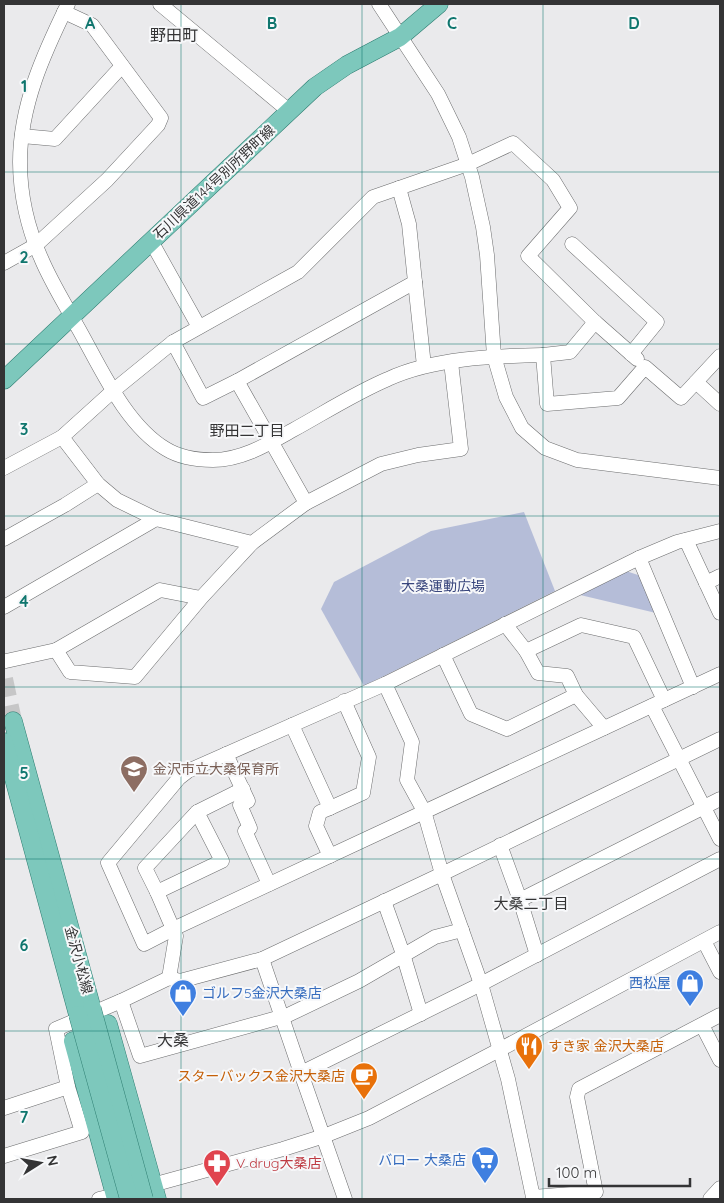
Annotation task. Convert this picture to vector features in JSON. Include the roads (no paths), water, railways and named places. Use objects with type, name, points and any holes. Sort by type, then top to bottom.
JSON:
[{"type":"main road","name":"石川県道144号別所野町線","points":[[4,380],[315,87],[347,65],[400,37],[439,4]]},
{"type":"main road","name":"金沢小松線","points":[[13,721],[85,1011],[115,1198]]},
{"type":"main road","name":"金沢小松線","points":[[4,742],[10,769],[85,1011],[151,1194]]},
{"type":"main road","points":[[115,1198],[74,1041],[85,1011],[108,1024],[151,1194]]},
{"type":"street","points":[[160,4],[289,111]]},
{"type":"street","points":[[379,4],[438,94],[459,137],[476,194],[485,246],[494,356],[506,397],[528,434],[545,448],[577,460],[720,478]]},
{"type":"street","points":[[4,264],[36,245],[107,180],[158,125],[160,118],[92,25],[66,8],[50,41],[26,108],[20,160],[25,205],[36,245],[41,259],[122,406],[146,432],[166,449],[192,459],[215,460],[244,455],[388,378],[424,366],[451,362],[494,356],[570,352],[595,322]]},
{"type":"street","points":[[22,136],[55,139],[122,66]]},
{"type":"street","points":[[4,468],[62,437],[114,390],[173,342],[298,272],[373,197],[468,164],[513,142],[553,180],[570,208],[528,256],[595,322],[681,398],[720,356]]},
{"type":"street","points":[[400,188],[408,224],[424,366]]},
{"type":"street","points":[[151,241],[199,327]]},
{"type":"street","points":[[572,244],[657,322],[631,354]]},
{"type":"street","points":[[173,342],[203,398],[238,381],[415,282]]},
{"type":"street","points":[[543,354],[547,404],[618,398],[645,367]]},
{"type":"street","points":[[56,650],[70,672],[134,676],[201,598],[252,544],[306,502],[381,464],[461,449],[451,362]]},
{"type":"street","points":[[238,381],[306,502]]},
{"type":"street","points":[[696,382],[720,404]]},
{"type":"street","points":[[62,437],[98,484],[117,500],[156,519],[252,544]]},
{"type":"street","points":[[4,539],[64,506],[98,484]]},
{"type":"street","points":[[4,607],[156,519]]},
{"type":"street","points":[[720,531],[686,540],[639,558],[384,684],[188,771],[179,778],[108,863],[144,944],[424,811],[720,674]]},
{"type":"street","points":[[686,540],[720,613]]},
{"type":"street","points":[[639,558],[693,687]]},
{"type":"street","points":[[706,583],[720,576]]},
{"type":"street","points":[[4,659],[56,650],[160,590],[201,598]]},
{"type":"street","points":[[504,624],[526,651],[538,673],[567,676],[576,696],[604,728]]},
{"type":"street","points":[[526,651],[581,625],[634,637],[679,758],[720,839]]},
{"type":"street","points":[[443,654],[471,714],[507,729],[576,696]]},
{"type":"street","points":[[384,684],[412,742],[407,780],[424,811],[442,874],[481,984],[508,1079],[533,1198],[596,1192],[577,1097],[579,1089],[720,1015]]},
{"type":"street","points":[[330,856],[316,826],[320,812],[363,793],[369,757],[344,701]]},
{"type":"street","points":[[292,724],[330,808]]},
{"type":"street","points":[[4,1156],[82,1132],[68,1087],[56,1029],[169,978],[180,981],[262,959],[442,874],[720,738]]},
{"type":"street","points":[[226,754],[248,801],[240,805],[250,828],[245,831],[269,884]]},
{"type":"street","points":[[169,978],[176,936],[145,868],[197,812],[242,789]]},
{"type":"street","points":[[520,900],[720,799]]},
{"type":"street","points":[[156,892],[222,861],[197,812]]},
{"type":"street","points":[[500,845],[537,955]]},
{"type":"street","points":[[301,1073],[481,984],[720,859]]},
{"type":"street","points":[[384,901],[403,954],[421,1014]]},
{"type":"street","points":[[121,1001],[140,1056],[282,1017],[359,981],[435,937],[462,930]]},
{"type":"street","points":[[115,1198],[151,1194],[324,1136],[369,1118],[720,932]]},
{"type":"street","points":[[704,941],[720,972]]},
{"type":"street","points":[[262,959],[346,1199]]},
{"type":"street","points":[[702,1024],[720,1060]]},
{"type":"street","points":[[4,1108],[68,1087]]},
{"type":"street","points":[[710,1199],[720,1188]]},
{"type":"tunnel","points":[[4,679],[13,721]]},
{"type":"place","name":"金沢市立大桑保育所","points":[[134,793]]},
{"type":"place","name":"西松屋","points":[[690,1007]]},
{"type":"place","name":"ゴルフ5金沢大桑店","points":[[183,1017]]},
{"type":"place","name":"すき家 金沢大桑店","points":[[529,1070]]},
{"type":"place","name":"スターバックス金沢大桑店","points":[[364,1100]]},
{"type":"place","name":"バロー 大桑店","points":[[485,1184]]},
{"type":"place","name":"V drug大桑店","points":[[217,1187]]},
{"type":"district","name":"野田町","points":[[174,35]]},
{"type":"district","name":"野田二丁目","points":[[247,430]]},
{"type":"district","name":"大桑二丁目","points":[[531,903]]},
{"type":"district","name":"大桑","points":[[173,1040]]},
{"type":"park label","name":"大桑運動広場","points":[[443,586]]}]
